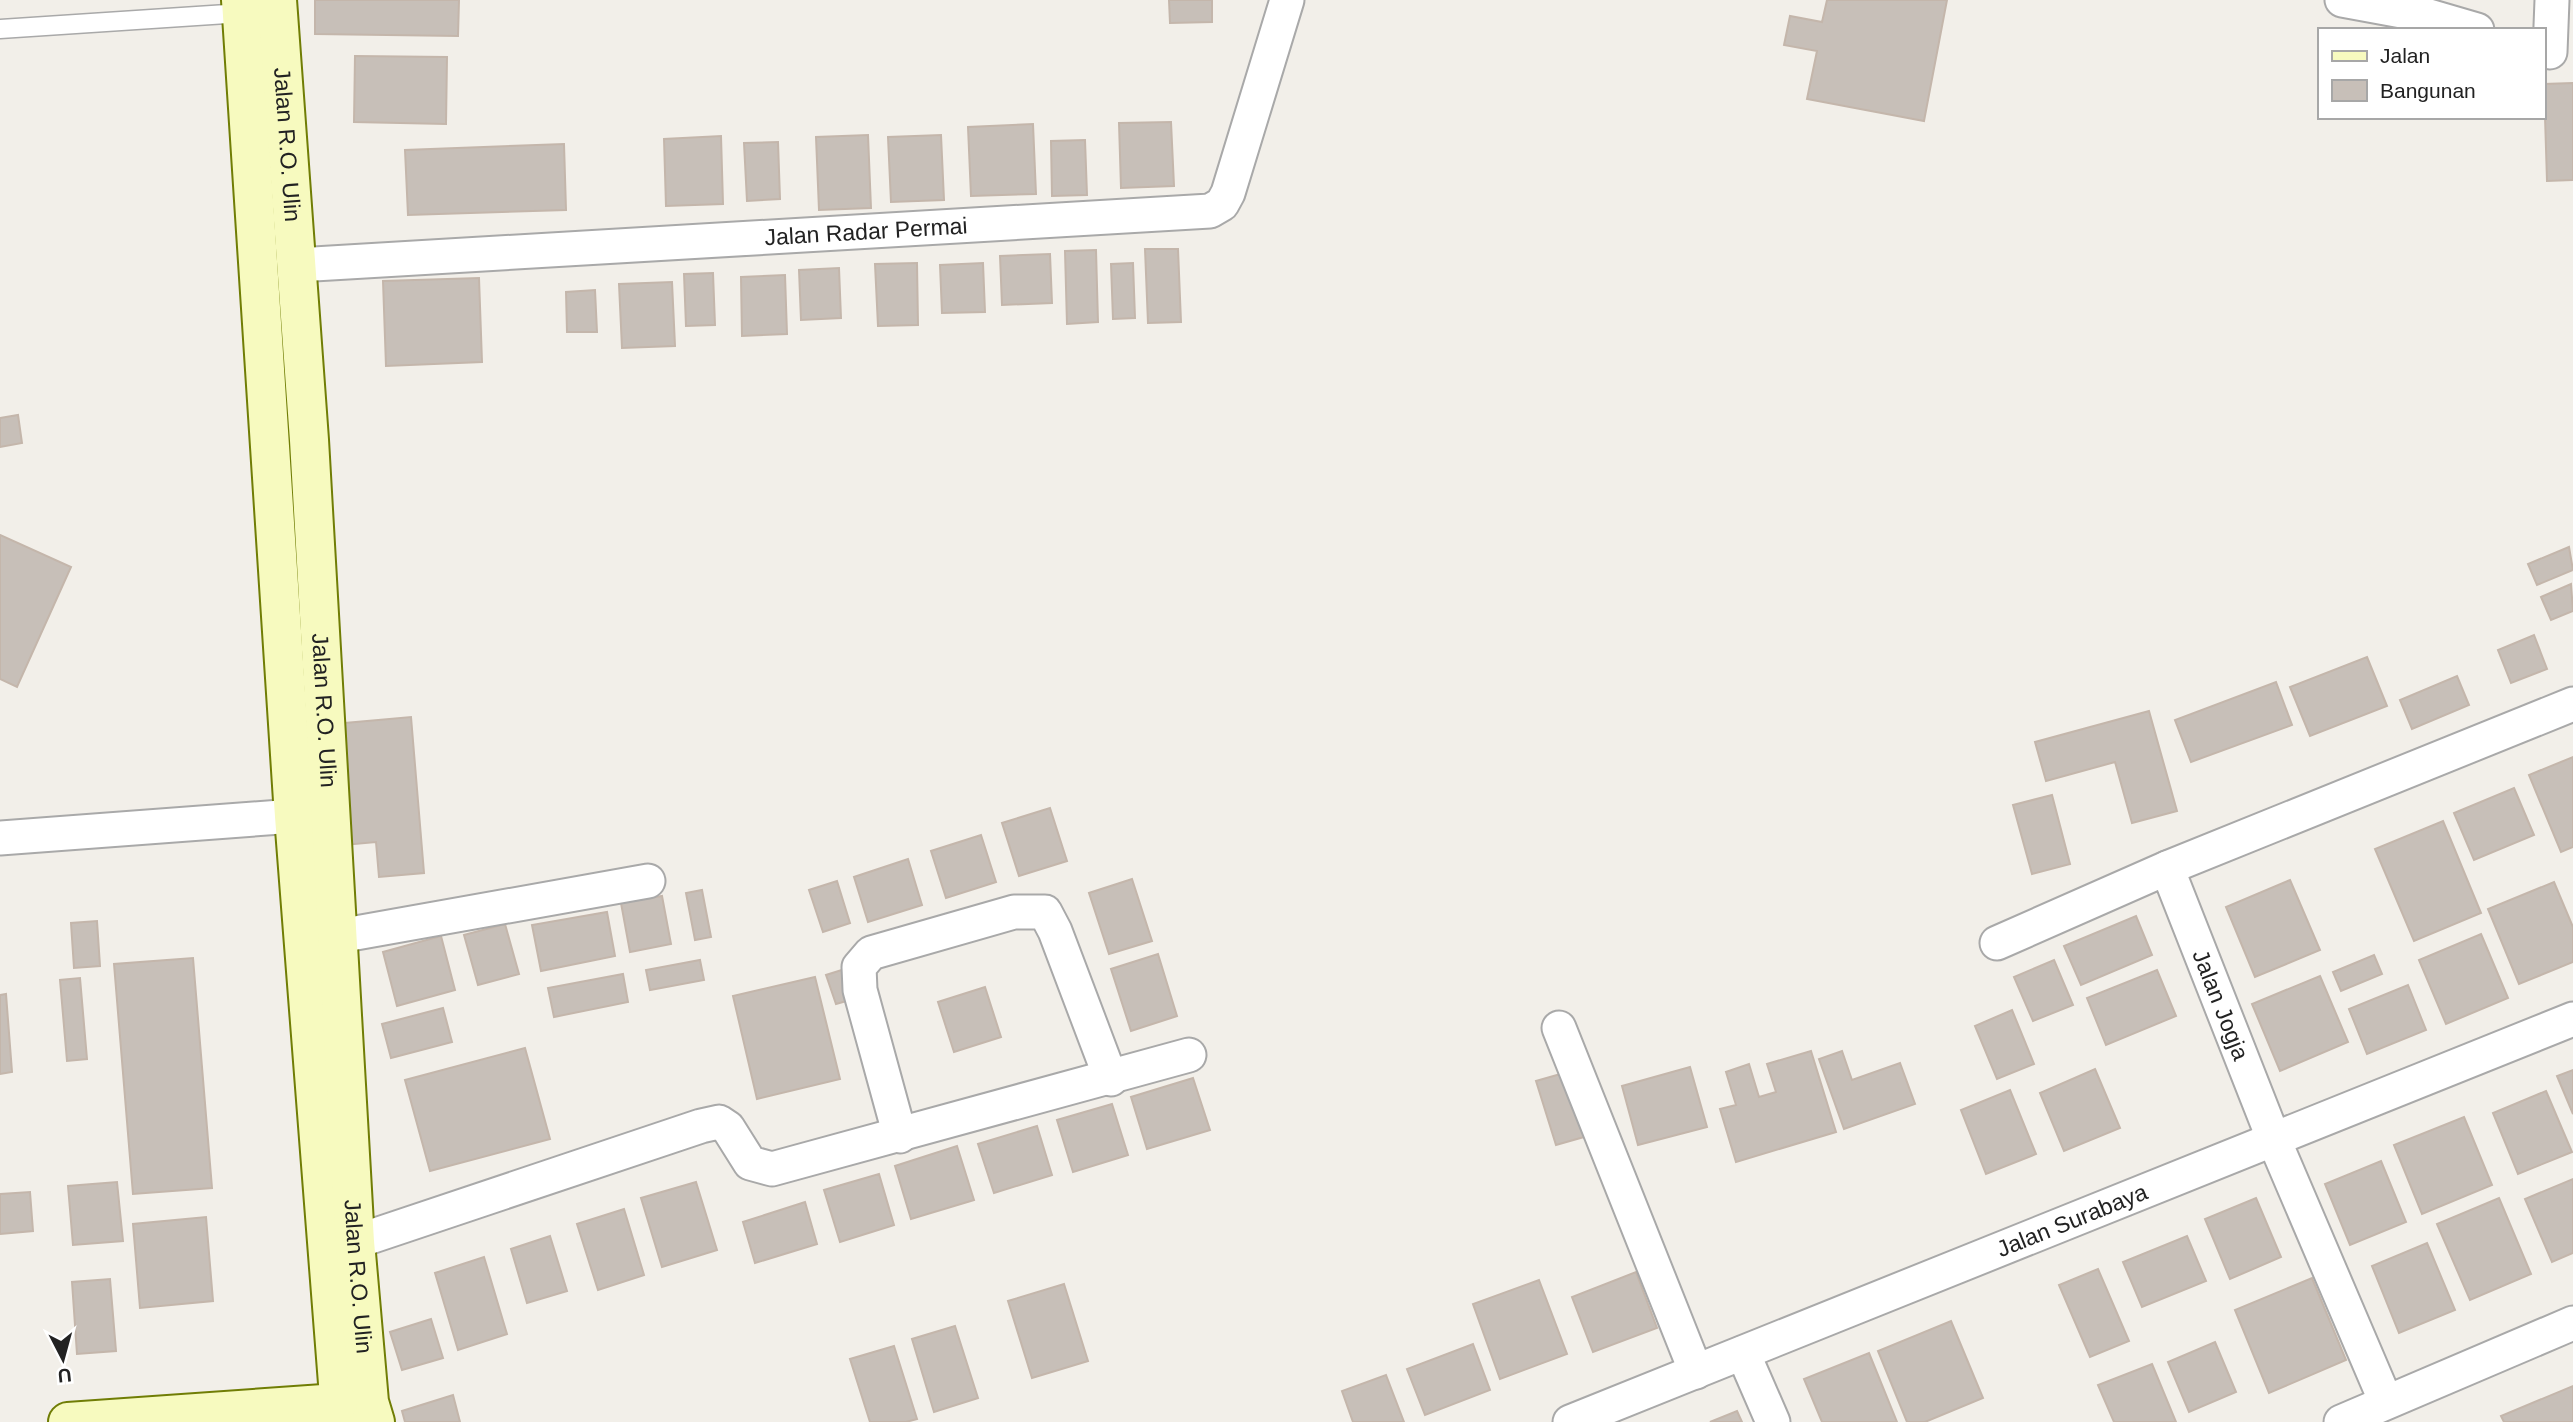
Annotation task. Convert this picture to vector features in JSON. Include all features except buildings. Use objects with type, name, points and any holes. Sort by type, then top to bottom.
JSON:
[{"type":"main road","name":"Jalan R.O. Ulin","points":[[278,0],[309,440],[355,1242],[369,1402],[375,1422]]},
{"type":"main road","name":"Jalan R.O. Ulin","points":[[242,7],[294,816],[340,1412]]},
{"type":"main road","points":[[271,444],[309,440]]},
{"type":"main road","points":[[68,1422],[340,1412]]},
{"type":"street","name":"Jalan Radar Permai","points":[[297,265],[1210,211],[1222,204],[1228,193],[1287,0]]},
{"type":"street","points":[[2342,0],[2429,16],[2470,28]]},
{"type":"street","points":[[2552,0],[2556,54]]},
{"type":"street","points":[[1997,943],[2168,868],[2573,704]]},
{"type":"street","points":[[0,838],[294,816]]},
{"type":"street","name":"Jalan Jogja","points":[[2168,868],[2274,1140],[2386,1402]]},
{"type":"street","points":[[339,936],[648,881]]},
{"type":"street","points":[[900,1136],[860,990],[859,967],[871,953],[1014,912],[1045,912],[1055,930],[1111,1079]]},
{"type":"street","name":"Jalan Surabaya","points":[[1570,1422],[2573,1019]]},
{"type":"street","points":[[1559,1028],[1696,1371]]},
{"type":"street","points":[[355,1242],[719,1122],[728,1128],[750,1163],[772,1169],[1111,1079],[1189,1055]]},
{"type":"street","points":[[2341,1422],[2573,1324]]},
{"type":"street","points":[[1743,1353],[1773,1422]]},
{"type":"lane","points":[[0,29],[242,7]]}]
